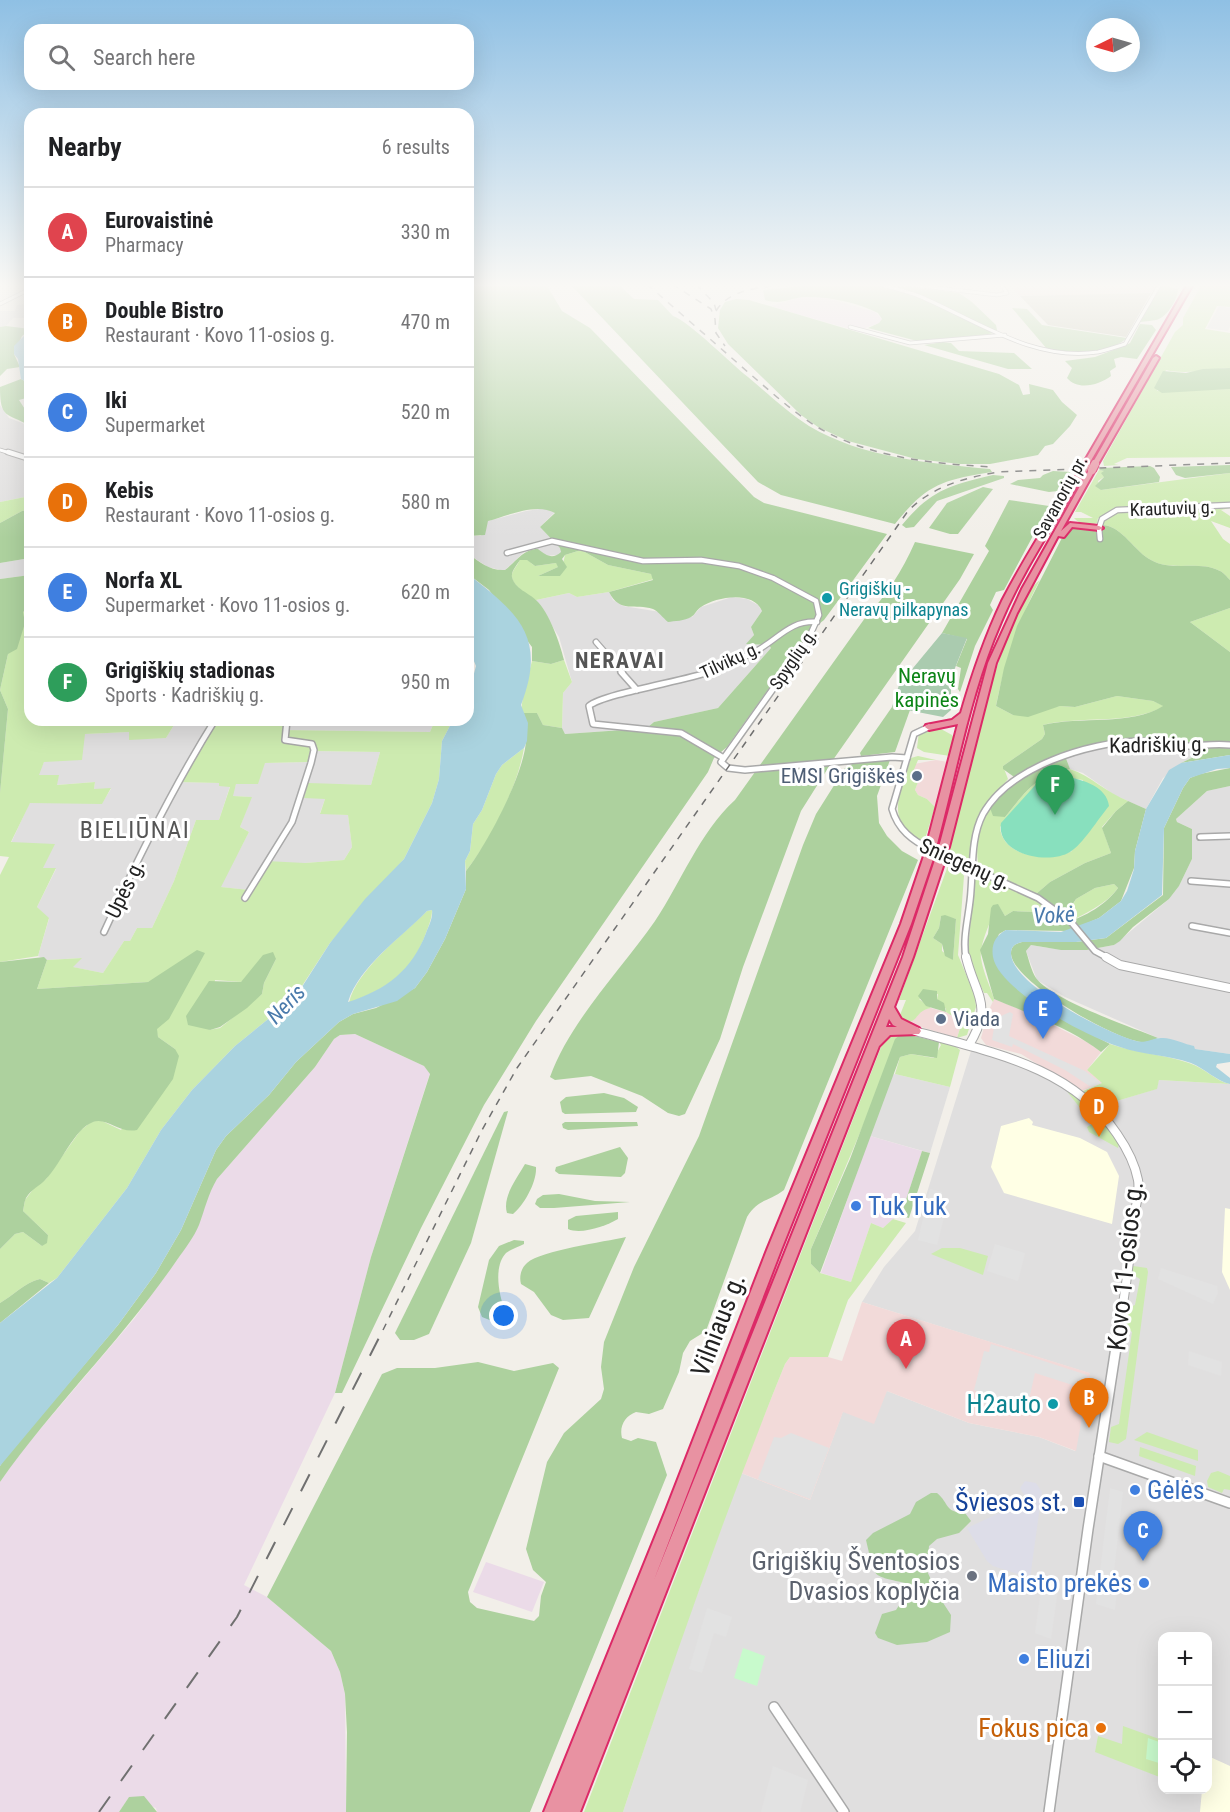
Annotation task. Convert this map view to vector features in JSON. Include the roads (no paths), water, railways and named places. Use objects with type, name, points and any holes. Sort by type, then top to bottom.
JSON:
[{"type":"highway","name":"Savanorių pr.","points":[[944,847],[992,663],[1013,611],[1144,369]]},
{"type":"highway","name":"Savanorių pr.","points":[[968,712],[990,640],[1012,593],[1148,369]]},
{"type":"highway","points":[[1089,467],[1071,517],[1075,522],[1099,528]]},
{"type":"highway","points":[[1013,611],[1067,526],[1074,524],[1099,528]]},
{"type":"highway","points":[[929,727],[960,720],[968,712]]},
{"type":"highway","name":"Vilniaus g.","points":[[553,1812],[674,1510],[774,1250],[906,924],[929,856],[939,804],[958,750],[968,712]]},
{"type":"highway","points":[[929,727],[952,733],[958,750]]},
{"type":"highway","name":"Vilniaus g.","points":[[571,1812],[915,938],[944,847]]},
{"type":"highway","points":[[888,1006],[897,1022],[915,1031]]},
{"type":"highway","points":[[871,1049],[887,1031],[915,1031]]},
{"type":"street","points":[[0,450],[24,457]]},
{"type":"street","name":"Krautuvių g.","points":[[1099,528],[1102,519],[1117,510],[1230,505]]},
{"type":"street","points":[[1099,528],[1100,539]]},
{"type":"street","name":"Spyglių g.","points":[[507,553],[552,541],[643,561],[701,560],[739,566],[773,578],[806,594],[819,606],[818,622],[808,640],[722,757]]},
{"type":"street","name":"Tilvikų g.","points":[[722,757],[681,733],[591,723],[589,706],[592,703],[638,690],[694,677],[758,650],[795,623],[806,620],[818,622]]},
{"type":"street","points":[[596,642],[638,690]]},
{"type":"street","name":"Upės g.","points":[[104,932],[128,880],[193,755],[211,726]]},
{"type":"street","points":[[245,898],[292,822],[311,763],[314,750],[312,744],[285,740],[286,726]]},
{"type":"street","name":"Sniegenų g.","points":[[929,727],[922,728],[914,734],[892,809],[897,824],[914,841],[1038,898],[1071,922],[1091,947],[1103,956],[1128,968],[1230,988]]},
{"type":"street","name":"Kadriškių g.","points":[[969,1045],[976,1034],[982,1012],[978,987],[966,962],[965,953],[971,892],[970,867],[981,820],[986,810],[1012,780],[1028,775],[1046,763],[1083,749],[1127,741],[1179,746],[1230,745]]},
{"type":"street","points":[[722,757],[722,765],[736,770],[892,757],[907,758]]},
{"type":"street","points":[[1200,837],[1230,836]]},
{"type":"street","points":[[1191,881],[1230,884]]},
{"type":"street","points":[[1192,926],[1230,933]]},
{"type":"street","name":"Kovo 11-osios g.","points":[[915,1031],[969,1045],[1036,1067],[1079,1092],[1119,1136],[1136,1172],[1138,1189],[1133,1244],[1099,1456],[1049,1812]]},
{"type":"street","points":[[1099,1456],[1230,1503]]},
{"type":"street","points":[[774,1707],[844,1812]]},
{"type":"water","points":[[19,369],[24,369],[24,381],[21,379]]},
{"type":"water","points":[[474,579],[514,615],[529,644],[531,661],[521,705],[528,723],[527,741],[524,748],[502,765],[496,774],[482,810],[473,824],[470,851],[465,861],[466,889],[445,939],[427,972],[415,988],[397,1001],[353,1014],[339,1022],[296,1062],[269,1095],[226,1136],[216,1150],[181,1230],[156,1273],[118,1325],[0,1466],[0,1323],[57,1278],[127,1188],[161,1130],[192,1090],[235,1046],[288,1003],[300,990],[330,943],[365,899],[404,859],[432,803],[439,779],[442,741],[450,726],[474,726],[476,666],[474,661]],"holes":[[[432,910],[430,921],[413,958],[396,977],[386,985],[348,1002],[361,976],[371,964],[427,911]]]},
{"type":"water","points":[[1230,755],[1230,768],[1217,769],[1190,778],[1183,788],[1164,828],[1162,895],[1106,938],[1076,942],[1022,942],[1014,946],[1011,954],[1016,967],[1027,980],[1063,1006],[1105,1029],[1136,1041],[1167,1038],[1194,1046],[1195,1049],[1230,1054],[1230,1062],[1217,1064],[1216,1067],[1230,1078],[1230,1084],[1191,1063],[1120,1047],[1067,1023],[1027,998],[1011,984],[999,970],[993,957],[993,945],[1006,930],[1061,932],[1099,918],[1121,901],[1134,869],[1135,851],[1146,809],[1169,770],[1181,763]]},
{"type":"railway","points":[[744,369],[808,421],[849,442],[910,459],[994,467]]},
{"type":"railway","points":[[384,1329],[482,1130],[517,1068],[908,511],[938,489],[973,477],[998,472],[1230,463]]},
{"type":"railway","points":[[99,1812],[237,1617],[384,1329]]},
{"type":"place","name":"Grigiškių - Neravų pilkapynas","points":[[827,598]]},
{"type":"place","name":"EMSI Grigiškės","points":[[917,776]]},
{"type":"place","name":"Grigiškių stadionas","points":[[1055,815]]},
{"type":"place","name":"Viada","points":[[941,1019]]},
{"type":"place","name":"Norfa XL","points":[[1043,1039]]},
{"type":"place","name":"Kebis","points":[[1099,1137]]},
{"type":"place","name":"Tuk Tuk","points":[[856,1206]]},
{"type":"place","name":"Eurovaistinė","points":[[906,1369]]},
{"type":"place","name":"H2auto","points":[[1053,1404]]},
{"type":"place","name":"Double Bistro","points":[[1089,1428]]},
{"type":"place","name":"Gėlės","points":[[1135,1490]]},
{"type":"place","name":"Šviesos st.","points":[[1079,1502]]},
{"type":"place","name":"Iki","points":[[1143,1561]]},
{"type":"place","name":"Grigiškių Šventosios Dvasios koplyčia","points":[[972,1576]]},
{"type":"place","name":"Maisto prekės","points":[[1144,1583]]},
{"type":"place","name":"Eliuzi","points":[[1024,1659]]},
{"type":"place","name":"Fokus pica","points":[[1101,1728]]},
{"type":"district","name":"NERAVAI","points":[[620,660]]},
{"type":"district","name":"BIELIŪNAI","points":[[135,830]]},
{"type":"park label","name":"Neravų kapinės","points":[[927,688]]},
{"type":"water label","name":"Vokė","points":[[1054,915]]},
{"type":"water label","name":"Neris","points":[[286,1004]]}]
